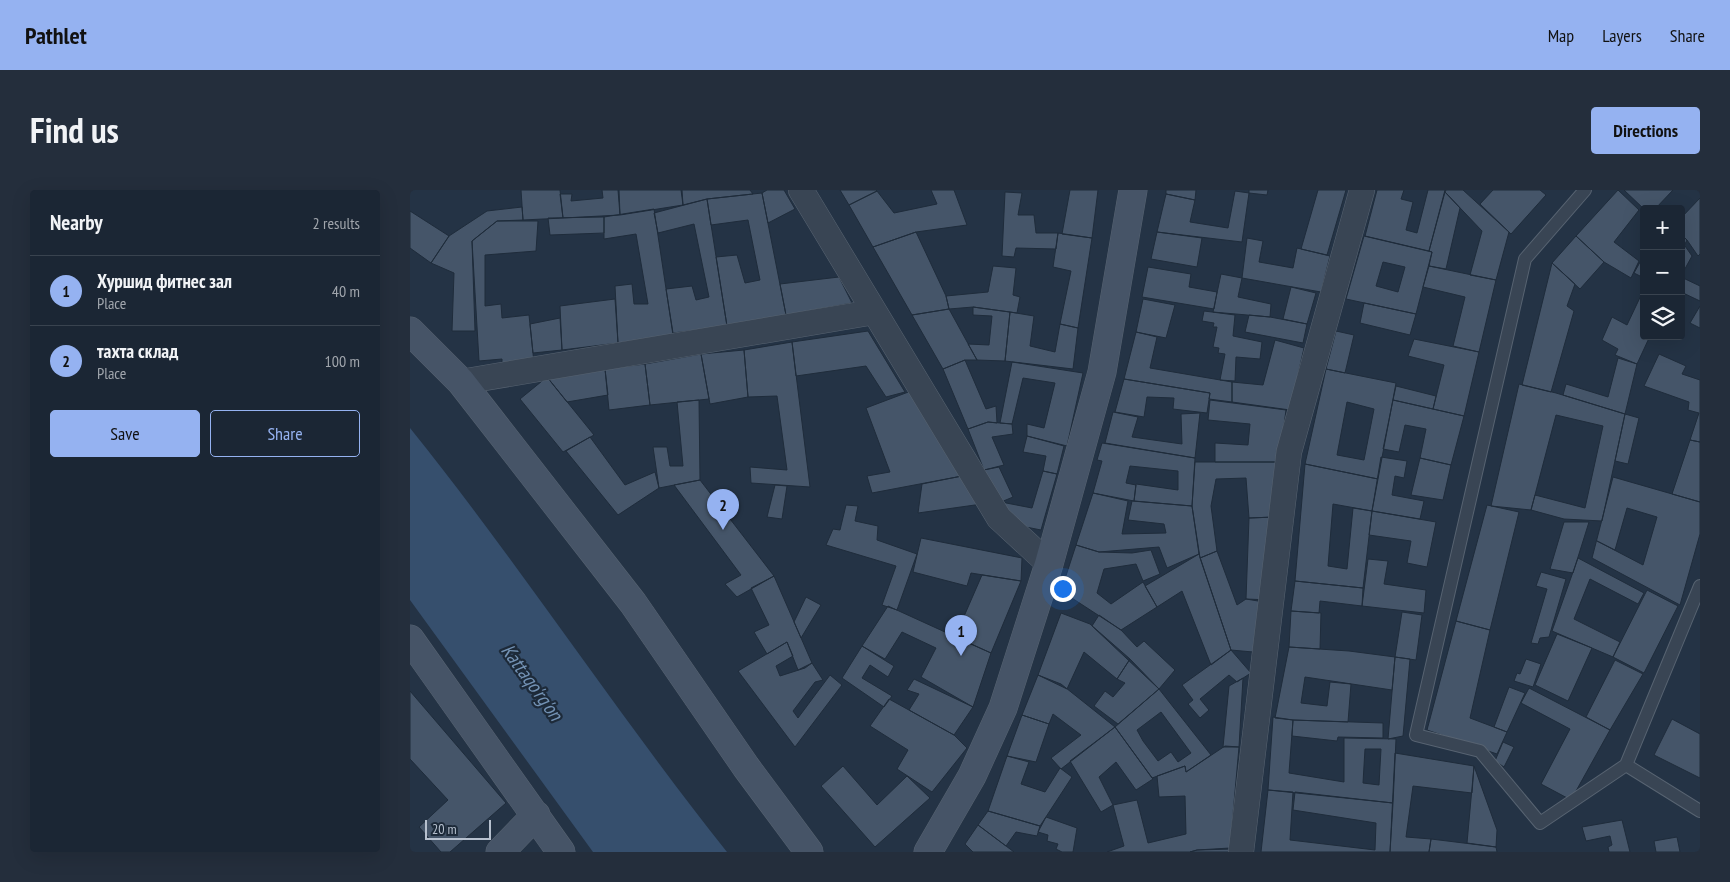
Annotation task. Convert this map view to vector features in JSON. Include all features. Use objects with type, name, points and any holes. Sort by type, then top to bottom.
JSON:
[{"type":"street","points":[[801,190],[999,518],[1049,564]]},
{"type":"street","points":[[928,852],[972,776],[1003,708],[1049,564],[1102,372],[1133,190]]},
{"type":"street","points":[[1241,852],[1290,452],[1362,190]]},
{"type":"street","points":[[461,382],[874,312]]},
{"type":"street","points":[[410,331],[461,382],[633,603],[746,767],[808,852]]},
{"type":"street","points":[[410,639],[561,852]]},
{"type":"street","points":[[500,852],[536,815]]},
{"type":"lane","points":[[1585,190],[1525,259],[1416,735],[1480,751],[1540,823],[1626,765],[1699,594]]},
{"type":"lane","points":[[1626,765],[1700,811]]},
{"type":"water","name":"Kattaqo'rg'on","points":[[410,428],[491,533],[686,800],[727,852],[593,852],[410,600]]},
{"type":"building","points":[[521,190],[560,190],[563,218],[523,220]]},
{"type":"building","points":[[602,190],[618,190],[620,215],[563,218],[560,194],[572,194],[571,201],[603,198]]},
{"type":"building","points":[[619,190],[681,190],[683,205],[620,215]]},
{"type":"building","points":[[682,190],[750,190],[753,194],[707,199],[683,205]]},
{"type":"building","points":[[767,190],[784,190],[795,209],[768,223],[762,193]]},
{"type":"building","points":[[840,190],[876,190],[877,191],[849,205]]},
{"type":"building","points":[[931,190],[954,190],[967,225],[916,232],[873,247],[849,205],[877,191],[894,213],[937,204]]},
{"type":"building","points":[[1070,190],[1098,190],[1092,238],[1062,234]]},
{"type":"building","points":[[1166,190],[1196,190],[1195,200],[1166,194]]},
{"type":"building","points":[[1249,190],[1268,190],[1267,195],[1249,193]]},
{"type":"building","points":[[1318,190],[1346,190],[1327,255],[1301,249]]},
{"type":"building","points":[[1377,190],[1404,190],[1401,199],[1413,202],[1406,230],[1417,233],[1428,190],[1445,190],[1429,251],[1365,236]]},
{"type":"building","points":[[1446,190],[1463,190],[1509,232],[1496,280],[1470,275],[1482,231],[1445,192]]},
{"type":"building","points":[[1493,190],[1540,190],[1546,195],[1511,234],[1480,204]]},
{"type":"building","points":[[1618,190],[1639,210],[1614,242],[1639,261],[1631,278],[1604,262],[1576,236]]},
{"type":"building","points":[[1624,190],[1673,190],[1659,205],[1640,205]]},
{"type":"building","points":[[1235,191],[1249,193],[1242,242],[1157,232],[1166,194],[1195,200],[1190,222],[1228,228]]},
{"type":"building","points":[[1005,192],[1022,193],[1018,215],[1034,215],[1036,233],[1058,233],[1056,249],[1016,248],[1014,257],[1002,256]]},
{"type":"building","points":[[1445,192],[1460,208],[1446,269],[1429,266],[1432,252],[1429,251]]},
{"type":"building","points":[[762,193],[786,315],[727,326],[716,257],[737,255],[745,283],[760,280],[748,220],[711,225],[707,199]]},
{"type":"building","points":[[1700,198],[1700,254],[1698,256],[1685,238],[1685,214]]},
{"type":"building","points":[[707,199],[727,326],[673,333],[666,289],[692,286],[696,300],[709,297],[694,224],[658,233],[654,213]]},
{"type":"building","points":[[522,207],[523,220],[497,221],[472,241],[475,331],[452,331],[454,273],[431,263],[449,236],[487,211]]},
{"type":"building","points":[[654,209],[673,335],[618,343],[615,286],[632,284],[634,304],[648,304],[636,234],[604,239],[604,217]]},
{"type":"building","points":[[410,211],[449,236],[431,263],[410,248]]},
{"type":"building","points":[[604,217],[604,233],[550,235],[548,218]]},
{"type":"building","points":[[497,221],[538,221],[536,251],[485,255],[485,306],[501,304],[502,318],[529,315],[534,363],[502,366],[502,359],[479,361],[472,241]]},
{"type":"building","points":[[916,232],[946,296],[949,309],[912,315],[873,247]]},
{"type":"building","points":[[1157,232],[1202,238],[1197,267],[1151,259]]},
{"type":"building","points":[[1058,233],[1092,238],[1078,328],[1060,324],[1071,271],[1053,267]]},
{"type":"building","points":[[1364,236],[1432,252],[1416,314],[1346,299]],"holes":[[[1383,262],[1405,267],[1398,292],[1376,286]]]},
{"type":"building","points":[[1576,236],[1604,262],[1580,289],[1552,263]]},
{"type":"building","points":[[1247,238],[1263,241],[1259,262],[1293,268],[1297,248],[1330,256],[1321,292],[1242,278]]},
{"type":"building","points":[[1685,246],[1692,256],[1685,269]]},
{"type":"building","points":[[1640,262],[1640,276],[1634,273]]},
{"type":"building","points":[[1552,263],[1575,284],[1567,306],[1574,311],[1551,392],[1522,385]]},
{"type":"building","points":[[993,266],[1016,268],[1013,295],[1020,297],[1017,313],[973,307],[949,309],[946,296],[988,292]]},
{"type":"building","points":[[1429,266],[1496,280],[1479,352],[1453,346],[1465,297],[1423,287]]},
{"type":"building","points":[[1148,267],[1191,274],[1189,287],[1217,292],[1214,309],[1142,297]]},
{"type":"building","points":[[1221,274],[1242,278],[1238,297],[1271,304],[1270,317],[1213,312]]},
{"type":"building","points":[[839,277],[852,303],[786,315],[780,284]]},
{"type":"building","points":[[1685,279],[1700,286],[1700,301],[1685,294]]},
{"type":"building","points":[[1291,287],[1316,293],[1307,324],[1283,319]]},
{"type":"building","points":[[1640,297],[1640,340],[1648,340],[1637,364],[1615,355],[1618,349],[1602,340],[1612,317],[1627,325]]},
{"type":"building","points":[[615,299],[618,343],[562,350],[560,306]]},
{"type":"building","points":[[1143,299],[1175,305],[1166,338],[1136,332]]},
{"type":"building","points":[[1364,303],[1416,314],[1410,335],[1360,323]]},
{"type":"building","points":[[1700,306],[1700,328],[1690,323]]},
{"type":"building","points":[[973,307],[1010,312],[1005,361],[977,360],[968,344],[989,345],[992,316],[973,315]]},
{"type":"building","points":[[949,309],[977,360],[965,360],[943,369],[912,315]]},
{"type":"building","points":[[1204,311],[1235,315],[1233,336],[1262,342],[1260,359],[1236,357],[1235,381],[1220,380],[1225,354],[1218,353],[1219,348],[1213,347],[1217,327],[1213,327],[1214,323],[1202,321]]},
{"type":"building","points":[[1010,312],[1034,316],[1030,346],[1055,352],[1060,324],[1078,328],[1073,369],[1005,361]]},
{"type":"building","points":[[1249,315],[1307,324],[1303,343],[1245,332]]},
{"type":"building","points":[[560,318],[562,350],[533,353],[530,324]]},
{"type":"building","points":[[868,331],[905,392],[886,397],[866,366],[796,376],[792,342]]},
{"type":"building","points":[[1336,331],[1354,335],[1345,373],[1326,369]]},
{"type":"building","points":[[1136,332],[1157,337],[1150,368],[1232,382],[1232,402],[1209,399],[1210,393],[1124,379]]},
{"type":"building","points":[[1414,339],[1479,352],[1464,416],[1433,409],[1444,365],[1408,356]]},
{"type":"building","points":[[1275,340],[1304,348],[1290,410],[1232,402],[1232,382],[1263,385]]},
{"type":"building","points":[[792,342],[810,487],[751,483],[750,467],[787,470],[777,396],[748,397],[744,350]]},
{"type":"building","points":[[744,350],[748,397],[710,404],[701,354]]},
{"type":"building","points":[[701,354],[709,399],[650,405],[645,364]]},
{"type":"building","points":[[1659,354],[1686,366],[1682,374],[1700,380],[1700,442],[1690,440],[1699,413],[1688,410],[1689,402],[1644,386]]},
{"type":"building","points":[[1618,358],[1637,364],[1625,414],[1563,395],[1566,384],[1608,397]]},
{"type":"building","points":[[965,360],[986,409],[996,406],[997,423],[988,422],[968,429],[943,369]]},
{"type":"building","points":[[1012,362],[1083,373],[1067,446],[1027,436],[1027,424],[1044,428],[1055,383],[1023,378],[1012,424],[1000,423]]},
{"type":"building","points":[[645,364],[650,405],[609,410],[605,369]]},
{"type":"building","points":[[605,369],[608,395],[567,402],[547,377]]},
{"type":"building","points":[[1326,369],[1396,383],[1378,479],[1305,464]],"holes":[[[1347,402],[1374,409],[1364,460],[1337,455]]]},
{"type":"building","points":[[547,377],[594,435],[563,452],[520,399]]},
{"type":"building","points":[[1124,379],[1210,393],[1207,413],[1173,409],[1174,398],[1147,397],[1144,417],[1115,412]]},
{"type":"building","points":[[1519,384],[1625,414],[1602,521],[1564,519],[1531,510],[1491,506]],"holes":[[[1556,415],[1603,426],[1585,508],[1535,495],[1531,510]]]},
{"type":"building","points":[[1396,386],[1436,396],[1433,409],[1393,400]]},
{"type":"building","points":[[911,391],[962,476],[872,493],[867,476],[890,472],[866,408]]},
{"type":"building","points":[[699,400],[700,480],[659,488],[653,447],[667,447],[670,466],[683,466],[677,402]]},
{"type":"building","points":[[1210,400],[1286,410],[1279,462],[1215,462],[1215,443],[1248,445],[1250,424],[1208,420]]},
{"type":"building","points":[[1393,400],[1464,416],[1451,465],[1420,458],[1426,429],[1405,425],[1399,452],[1383,449]]},
{"type":"building","points":[[1113,412],[1138,417],[1132,437],[1182,444],[1181,414],[1200,413],[1195,458],[1105,443]]},
{"type":"building","points":[[1625,414],[1639,418],[1628,464],[1615,461]]},
{"type":"building","points":[[988,422],[1012,424],[1013,434],[992,437],[1004,465],[984,470],[968,429]]},
{"type":"building","points":[[1027,436],[1064,446],[1057,474],[1043,471],[1046,456],[1023,452]]},
{"type":"building","points":[[590,437],[625,485],[655,472],[659,488],[618,515],[566,451]]},
{"type":"building","points":[[1690,440],[1700,442],[1700,502],[1672,494]]},
{"type":"building","points":[[1102,443],[1195,458],[1192,506],[1134,501],[1093,493],[1102,461],[1097,460]],"holes":[[[1130,466],[1178,471],[1178,490],[1126,483]]]},
{"type":"building","points":[[1381,457],[1407,461],[1404,478],[1395,476],[1392,495],[1424,501],[1420,519],[1372,511]]},
{"type":"building","points":[[1420,458],[1451,465],[1443,500],[1411,495]]},
{"type":"building","points":[[1195,462],[1279,462],[1275,517],[1249,518],[1246,478],[1216,479],[1211,506],[1217,551],[1200,558],[1192,506]]},
{"type":"building","points":[[1305,464],[1378,479],[1372,511],[1363,588],[1295,581]],"holes":[[[1333,504],[1372,511],[1353,508],[1347,569],[1328,566]]]},
{"type":"building","points":[[999,467],[1013,497],[1001,502],[984,470]]},
{"type":"building","points":[[1043,471],[1057,474],[1041,530],[1016,525],[1001,502],[1032,508]]},
{"type":"building","points":[[962,476],[982,504],[918,513],[922,484]]},
{"type":"building","points":[[1613,477],[1700,502],[1700,534],[1680,605],[1592,558]],"holes":[[[1627,508],[1657,517],[1643,565],[1597,541],[1615,550]]]},
{"type":"building","points":[[700,480],[774,576],[737,597],[725,584],[741,575],[674,485]]},
{"type":"building","points":[[775,485],[787,486],[782,519],[767,517]]},
{"type":"building","points":[[1093,493],[1128,501],[1122,534],[1166,533],[1164,524],[1128,520],[1132,501],[1192,506],[1199,554],[1167,568],[1159,547],[1099,552],[1076,545]]},
{"type":"building","points":[[846,505],[858,506],[855,521],[878,526],[877,540],[917,554],[897,610],[882,605],[896,566],[826,545],[833,529],[840,530]]},
{"type":"building","points":[[1487,505],[1519,512],[1490,630],[1456,621]]},
{"type":"building","points":[[1372,511],[1436,522],[1427,567],[1407,563],[1411,541],[1369,535]]},
{"type":"building","points":[[1275,517],[1270,600],[1246,599],[1249,518]]},
{"type":"building","points":[[1564,522],[1589,522],[1573,573],[1550,569]]},
{"type":"building","points":[[921,538],[1022,558],[1021,581],[971,573],[967,586],[913,572]]},
{"type":"building","points":[[1076,545],[1099,552],[1132,553],[1151,550],[1160,574],[1143,581],[1136,564],[1104,569],[1097,593],[1111,604],[1143,582],[1157,607],[1121,630],[1061,591]]},
{"type":"building","points":[[1217,551],[1237,605],[1246,599],[1264,602],[1253,652],[1231,650],[1200,558]]},
{"type":"building","points":[[1199,554],[1231,650],[1211,665],[1182,591],[1157,607],[1145,586]]},
{"type":"building","points":[[1578,558],[1644,593],[1638,604],[1590,579],[1574,619],[1620,642],[1613,657],[1552,631]]},
{"type":"building","points":[[1368,559],[1388,561],[1384,584],[1426,590],[1424,613],[1362,606]]},
{"type":"building","points":[[1541,572],[1566,579],[1549,637],[1540,638],[1538,644],[1531,643],[1547,589],[1536,586]]},
{"type":"building","points":[[982,575],[1021,581],[991,653],[955,637]]},
{"type":"building","points":[[774,576],[812,663],[798,670],[787,642],[767,654],[754,632],[769,625],[751,588]]},
{"type":"building","points":[[1295,581],[1363,588],[1362,606],[1320,601],[1319,613],[1291,611]]},
{"type":"building","points":[[1647,590],[1678,606],[1644,673],[1613,657]]},
{"type":"building","points":[[806,597],[821,605],[801,638],[794,622]]},
{"type":"building","points":[[888,606],[991,653],[973,707],[921,677],[936,648],[902,632],[885,659],[862,646]]},
{"type":"building","points":[[1291,611],[1321,613],[1320,649],[1289,647]]},
{"type":"building","points":[[1402,612],[1422,615],[1416,660],[1395,657]]},
{"type":"building","points":[[1061,613],[1090,624],[1130,659],[1117,679],[1084,652],[1067,689],[1038,675]]},
{"type":"building","points":[[1099,615],[1121,630],[1137,647],[1144,641],[1175,670],[1159,689],[1092,626]]},
{"type":"building","points":[[1456,621],[1490,630],[1470,718],[1507,732],[1497,754],[1427,730]]},
{"type":"building","points":[[1557,634],[1592,648],[1568,701],[1535,685]]},
{"type":"building","points":[[787,642],[793,656],[776,666],[780,676],[805,668],[812,663],[823,680],[815,682],[793,711],[798,718],[830,675],[842,685],[795,747],[738,671]]},
{"type":"building","points":[[862,646],[894,666],[888,677],[870,665],[862,678],[892,696],[884,707],[842,678]]},
{"type":"building","points":[[1289,647],[1349,651],[1395,657],[1392,690],[1305,677],[1301,703],[1327,706],[1330,682],[1351,684],[1348,722],[1275,718]]},
{"type":"building","points":[[1231,650],[1251,673],[1237,682],[1229,675],[1200,699],[1209,710],[1200,718],[1188,704],[1193,700],[1182,685]]},
{"type":"building","points":[[1395,657],[1410,659],[1403,736],[1388,739]]},
{"type":"building","points":[[1130,659],[1159,689],[1118,724],[1094,706],[1105,691],[1113,697],[1125,683],[1117,679]]},
{"type":"building","points":[[1526,659],[1541,664],[1533,687],[1514,681],[1517,673],[1520,674]]},
{"type":"building","points":[[1615,660],[1643,674],[1610,730],[1586,717]]},
{"type":"building","points":[[1038,675],[1061,684],[1115,727],[1061,769],[1051,758],[1081,735],[1053,714],[1049,724],[1022,715]]},
{"type":"building","points":[[1243,678],[1239,747],[1223,747],[1229,686]]},
{"type":"building","points":[[914,679],[973,707],[954,735],[909,710],[919,694],[907,690]]},
{"type":"building","points":[[1509,687],[1525,693],[1507,732],[1494,727]]},
{"type":"building","points":[[1529,688],[1610,730],[1571,800],[1541,784],[1570,729],[1521,703]]},
{"type":"building","points":[[1159,689],[1211,755],[1186,772],[1185,766],[1152,778],[1115,727]],"holes":[[[1161,712],[1191,753],[1178,762],[1171,752],[1158,761],[1137,730]]]},
{"type":"building","points":[[410,691],[506,803],[450,852],[441,852],[419,827],[448,800],[410,759]]},
{"type":"building","points":[[889,699],[954,735],[967,748],[932,792],[897,769],[908,750],[870,726]]},
{"type":"building","points":[[1022,715],[1049,724],[1036,762],[1007,756]]},
{"type":"building","points":[[1273,717],[1293,720],[1289,773],[1344,782],[1344,738],[1396,739],[1393,803],[1268,790]],"holes":[[[1365,749],[1381,749],[1379,785],[1363,783]]]},
{"type":"building","points":[[1672,719],[1700,734],[1700,778],[1654,755]]},
{"type":"building","points":[[1293,720],[1383,723],[1383,738],[1338,737],[1337,741],[1292,736]]},
{"type":"building","points":[[1115,727],[1153,779],[1136,790],[1116,762],[1099,777],[1113,805],[1101,812],[1070,761]]},
{"type":"building","points":[[1503,742],[1514,747],[1504,767],[1495,761]]},
{"type":"building","points":[[1225,746],[1239,747],[1230,848],[1190,852],[1107,852],[1124,846],[1113,805],[1137,800],[1148,843],[1186,834],[1185,796],[1159,797],[1157,776],[1185,766],[1186,772]]},
{"type":"building","points":[[1395,753],[1474,766],[1472,793],[1413,786],[1406,837],[1431,839],[1429,852],[1390,852]]},
{"type":"building","points":[[1007,756],[1029,762],[1021,784],[1045,792],[1060,768],[1072,777],[1040,826],[988,811]]},
{"type":"building","points":[[843,766],[877,805],[907,776],[930,798],[875,847],[821,786]]},
{"type":"building","points":[[1474,766],[1497,830],[1496,847],[1467,843]]},
{"type":"building","points":[[1268,790],[1293,792],[1290,840],[1375,850],[1376,823],[1293,810],[1295,792],[1393,803],[1390,852],[1261,852]]},
{"type":"building","points":[[988,811],[1040,826],[1037,836],[1016,832],[1006,846],[978,825]]},
{"type":"building","points":[[1046,817],[1077,828],[1073,852],[1062,852],[1056,849],[1058,844],[1047,841],[1048,835],[1038,832]]},
{"type":"building","points":[[1622,820],[1630,852],[1609,852],[1608,847],[1612,845],[1610,836],[1586,841],[1582,827]]},
{"type":"building","points":[[978,825],[1014,852],[973,852],[965,844]]},
{"type":"building","points":[[1677,837],[1680,852],[1656,852],[1654,841]]},
{"type":"building","points":[[1431,839],[1496,847],[1497,852],[1429,852]]},
{"type":"building","points":[[1233,849],[1233,852],[1190,852],[1197,850]]},
{"type":"place","name":"тахта склад","points":[[723,530]]},
{"type":"place","name":"Хуршид фитнес зал","points":[[961,656]]}]
